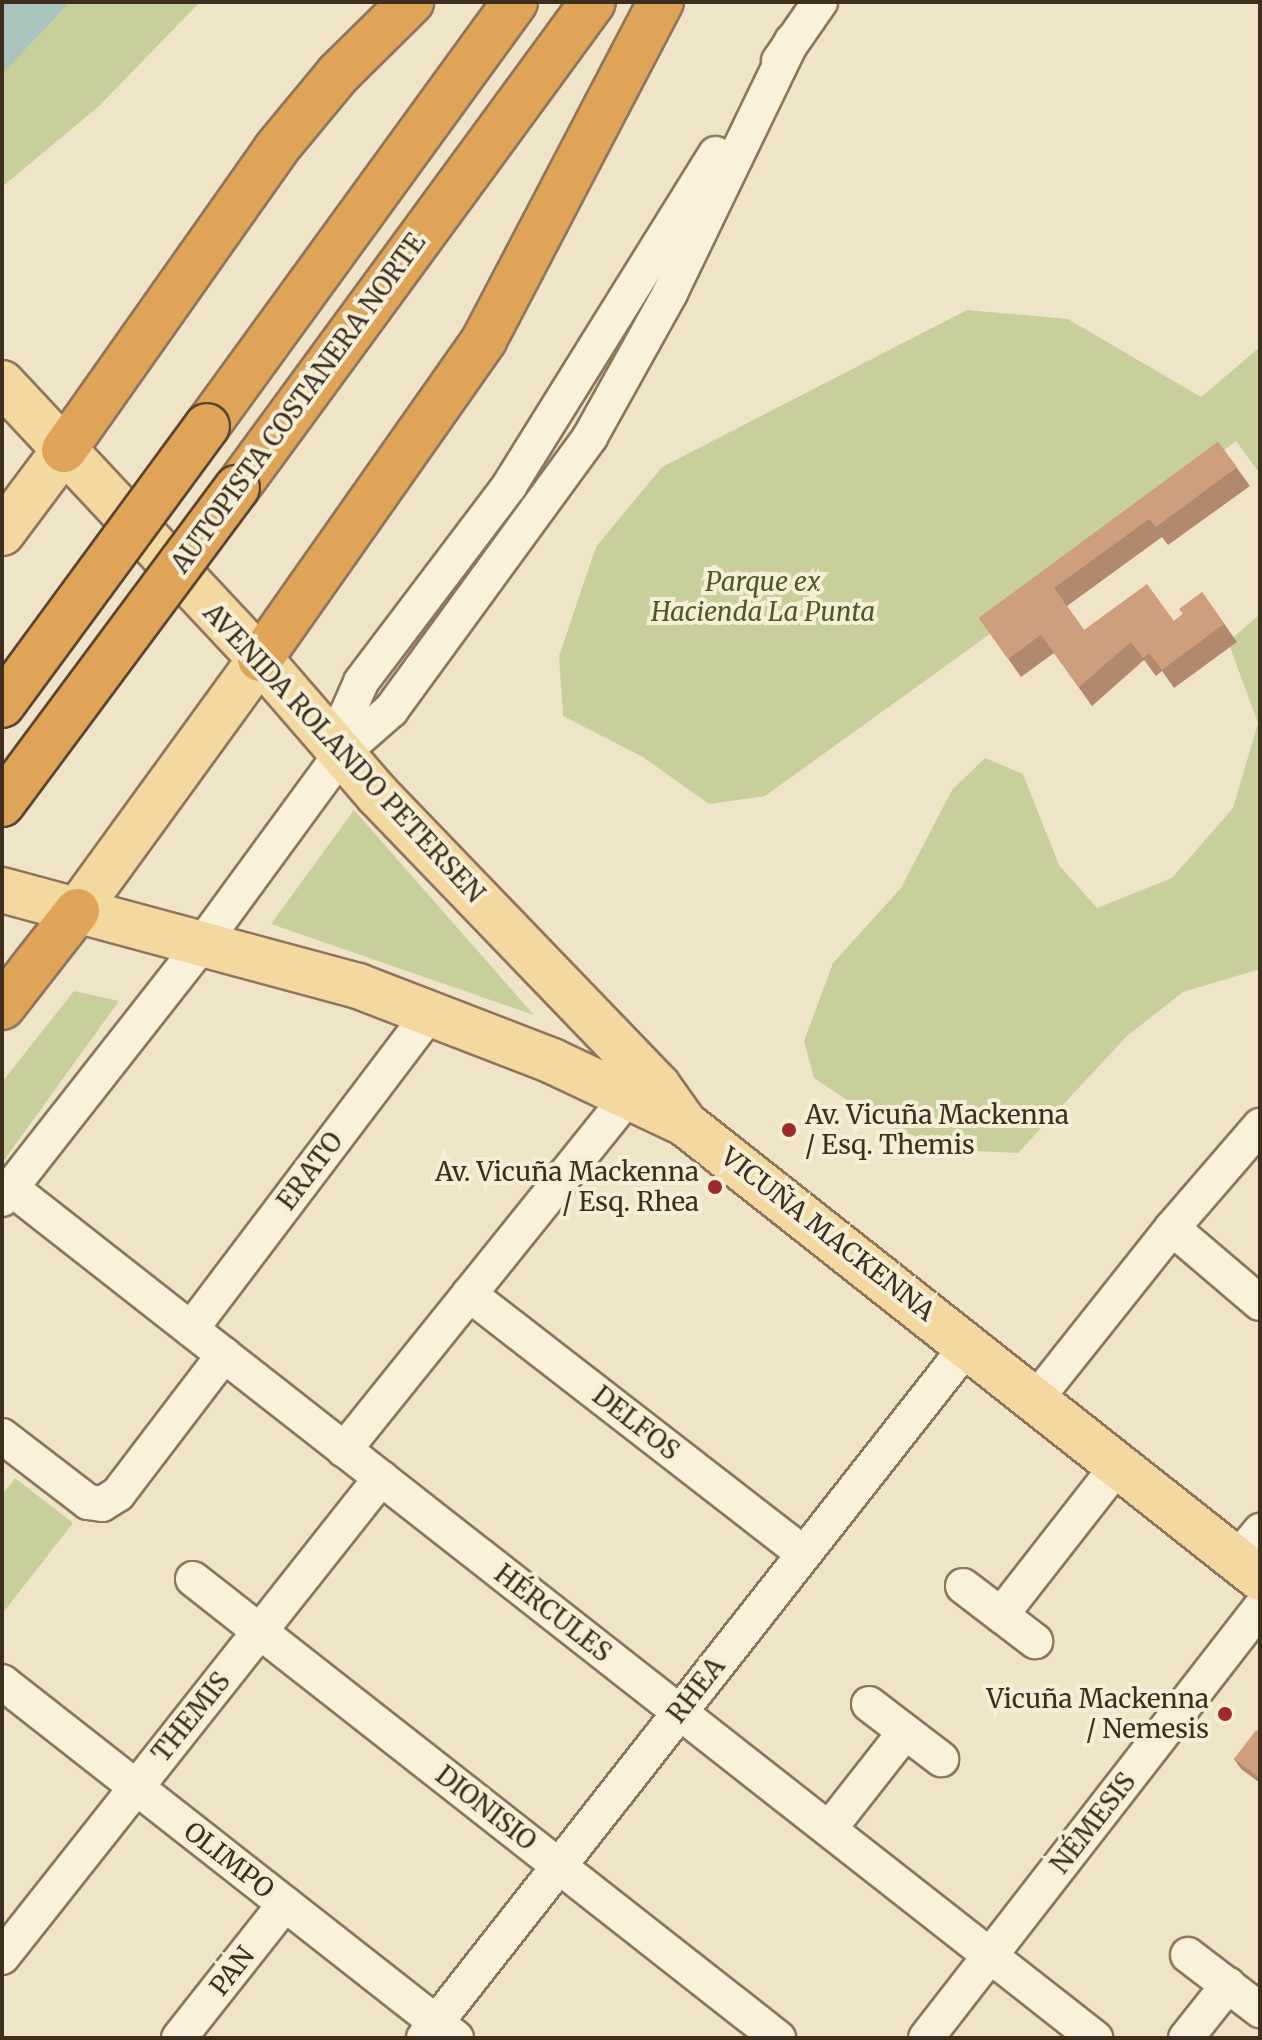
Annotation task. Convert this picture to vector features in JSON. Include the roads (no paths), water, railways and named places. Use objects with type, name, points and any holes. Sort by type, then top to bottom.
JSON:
[{"type":"highway","points":[[64,450],[284,138],[338,74],[411,2]]},
{"type":"highway","points":[[2,705],[515,2]]},
{"type":"highway","name":"AUTOPISTA COSTANERA NORTE","points":[[2,804],[593,2]]},
{"type":"highway","points":[[260,659],[484,340],[661,2]]},
{"type":"highway","points":[[2,1007],[77,911]]},
{"type":"main road","name":"AVENIDA ROLANDO PETERSEN","points":[[2,384],[260,659],[342,753],[658,1086],[684,1123]]},
{"type":"main road","points":[[2,533],[64,450]]},
{"type":"main road","points":[[77,911],[260,659]]},
{"type":"main road","name":"VICUÑA MACKENNA","points":[[2,890],[347,983],[552,1061],[626,1099],[684,1123],[969,1344],[1118,1465],[1252,1556]]},
{"type":"street","points":[[6,1194],[202,944],[342,753],[347,714],[361,682],[509,486],[662,235],[820,2]]},
{"type":"street","name":"ERATO","points":[[191,1329],[430,1013]]},
{"type":"street","points":[[344,1450],[626,1099]]},
{"type":"street","points":[[1036,1399],[1172,1228],[1260,1126]]},
{"type":"street","name":"HÉRCULES","points":[[6,1194],[191,1329],[1095,2038]]},
{"type":"street","points":[[1172,1228],[1260,1303]]},
{"type":"street","name":"DELFOS","points":[[469,1294],[803,1553]]},
{"type":"street","name":"RHEA","points":[[439,2033],[559,1866],[969,1344]]},
{"type":"street","points":[[2,1436],[81,1498],[102,1504],[118,1494],[224,1355]]},
{"type":"street","points":[[1001,1615],[1118,1465]]},
{"type":"street","name":"THEMIS","points":[[2,1957],[381,1478]]},
{"type":"street","name":"DIONISIO","points":[[193,1579],[778,2038]]},
{"type":"street","points":[[963,1586],[1035,1641]]},
{"type":"street","name":"NÉMESIS","points":[[926,2038],[1260,1608]]},
{"type":"street","name":"OLIMPO","points":[[2,1682],[285,1904],[439,2033]]},
{"type":"street","points":[[869,1704],[941,1759]]},
{"type":"street","points":[[829,1829],[905,1732]]},
{"type":"street","name":"PAN","points":[[179,2038],[285,1904]]},
{"type":"street","points":[[1188,1955],[1260,2010]]},
{"type":"street","points":[[1186,2038],[1228,1985]]},
{"type":"water","points":[[2,2],[70,2],[2,74]]},
{"type":"place","name":"Av. Vicuña Mackenna / Esq. Themis","points":[[789,1130]]},
{"type":"place","name":"Av. Vicuña Mackenna / Esq. Rhea","points":[[715,1187]]},
{"type":"place","name":"Vicuña Mackenna / Nemesis","points":[[1225,1714]]},
{"type":"park label","name":"Parque ex Hacienda La Punta","points":[[763,597]]}]
